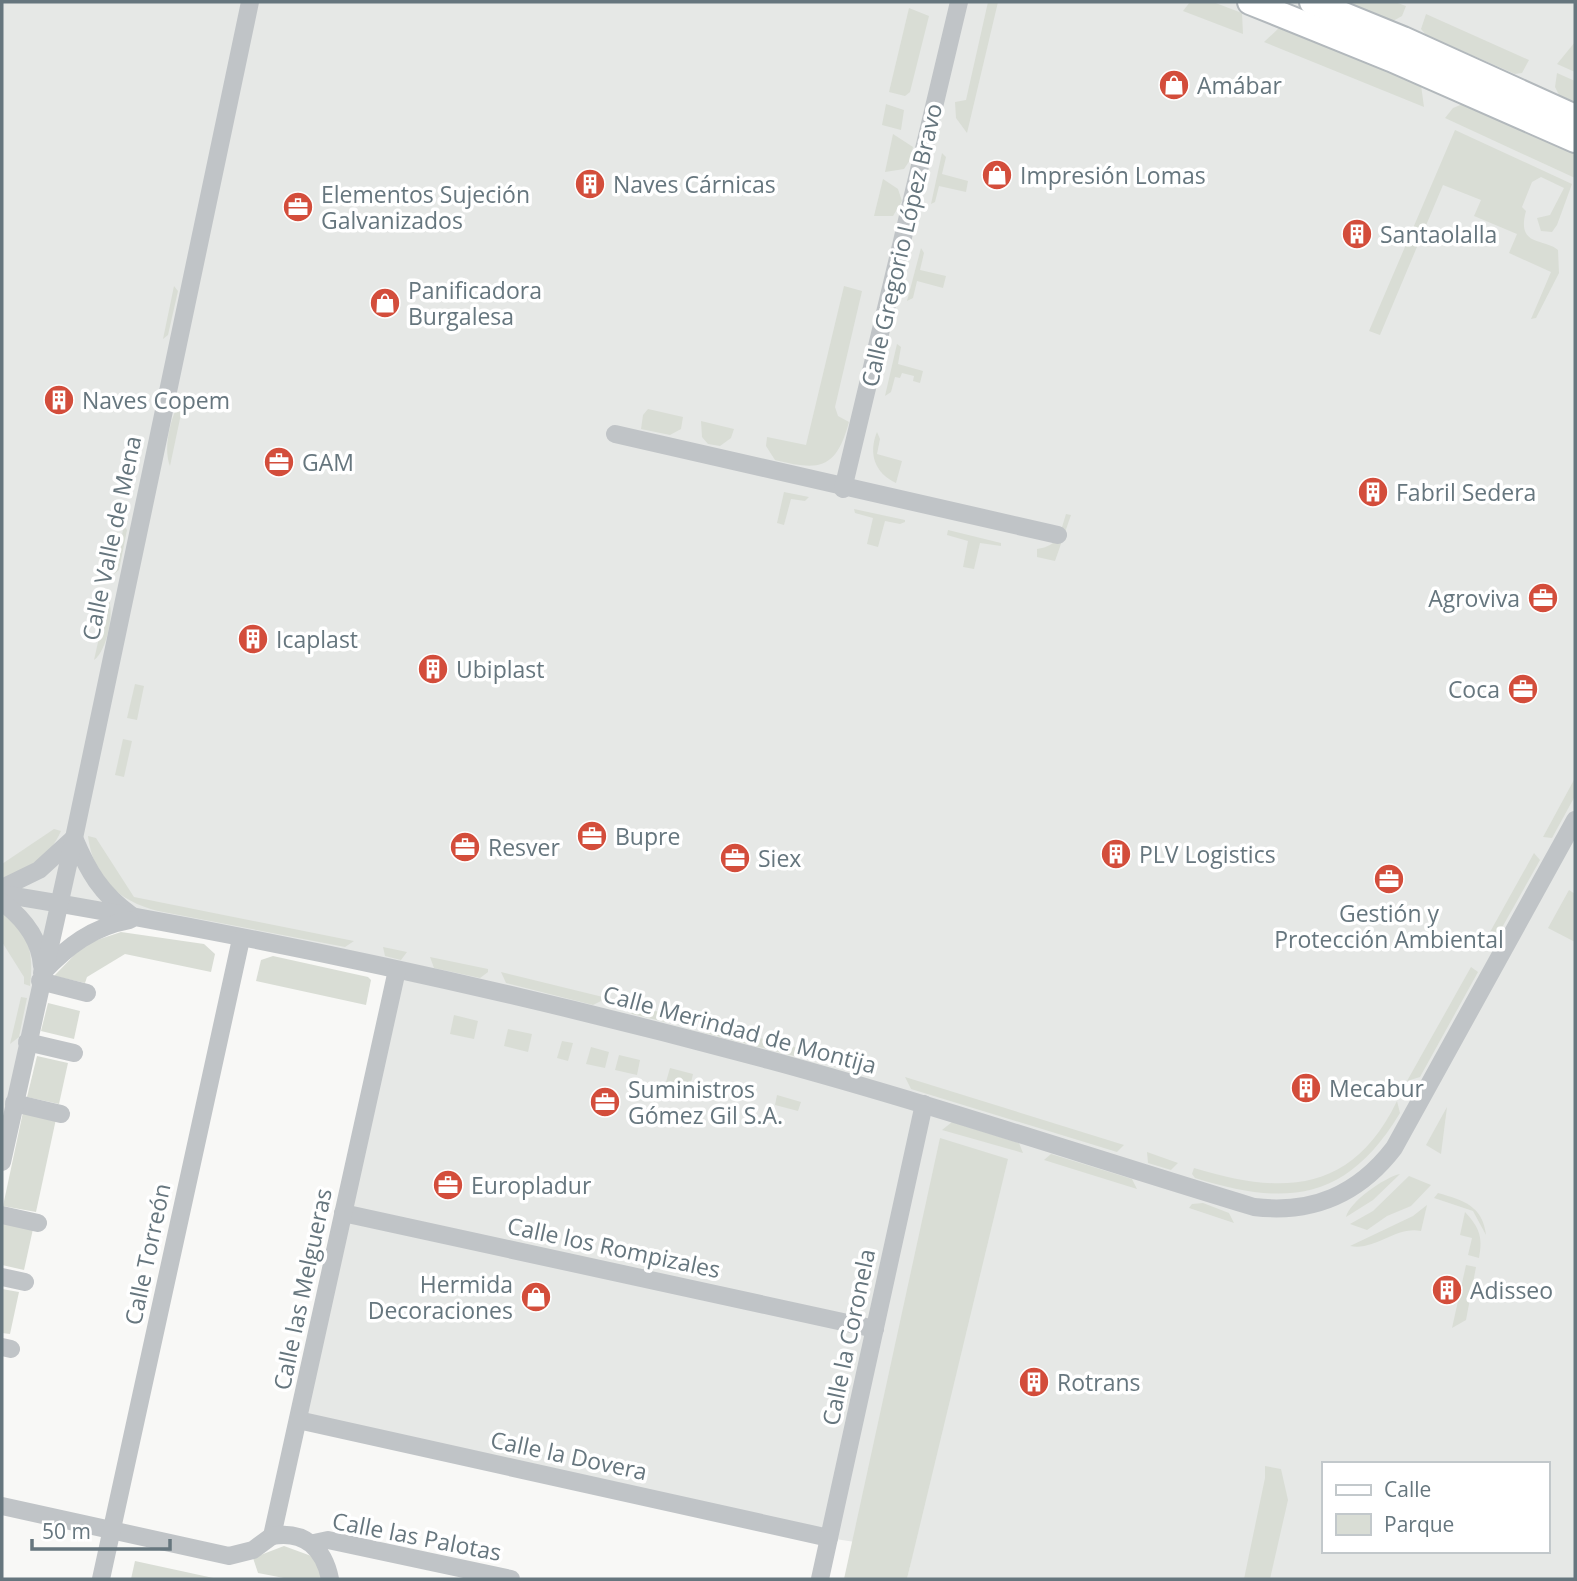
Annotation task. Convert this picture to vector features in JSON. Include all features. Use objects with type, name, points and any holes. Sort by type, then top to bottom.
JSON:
[{"type":"main road","points":[[1250,2],[1391,59],[1575,140]]},
{"type":"main road","points":[[1312,2],[1575,117]]},
{"type":"street","name":"Calle Valle de Mena","points":[[2,1162],[41,977],[60,904],[250,2]]},
{"type":"street","name":"Calle Gregorio López Bravo","points":[[844,489],[959,2]]},
{"type":"street","points":[[615,434],[844,489],[1058,536]]},
{"type":"street","name":"Calle Merindad de Montija","points":[[2,894],[397,970],[735,1051],[924,1104],[1254,1207],[1294,1209],[1324,1203],[1365,1178],[1394,1148],[1575,820]]},
{"type":"street","points":[[2,888],[39,870],[74,838],[92,877],[103,893],[136,918]]},
{"type":"street","points":[[2,902],[26,925],[38,944],[41,977],[88,993]]},
{"type":"street","name":"Calle Merindad de Montija","points":[[41,977],[79,938],[113,923],[136,918]]},
{"type":"street","name":"Calle Torreón","points":[[101,1579],[241,939]]},
{"type":"street","name":"Calle las Melgueras","points":[[272,1536],[397,970]]},
{"type":"street","points":[[27,1042],[74,1053]]},
{"type":"street","points":[[14,1103],[61,1114]]},
{"type":"street","name":"Calle la Coronela","points":[[820,1579],[924,1104]]},
{"type":"street","name":"Calle los Rompizales","points":[[344,1213],[874,1329]]},
{"type":"street","points":[[2,1215],[38,1223]]},
{"type":"street","points":[[2,1277],[25,1282]]},
{"type":"street","name":"Calle la Dovera","points":[[298,1420],[829,1538]]},
{"type":"street","points":[[2,1506],[229,1556],[253,1550],[272,1536],[286,1535],[314,1543],[321,1552],[330,1579]]},
{"type":"street","name":"Calle las Palotas","points":[[314,1543],[328,1540],[511,1579]]},
{"type":"shaded area","points":[[2,2],[1575,2],[1575,1579],[907,1579],[913,1551],[829,1538],[298,1420],[397,971],[60,904],[2,1162]]},
{"type":"green space","points":[[988,2],[998,2],[967,133],[956,118],[955,102],[966,100]]},
{"type":"green space","points":[[1190,2],[1213,2],[1242,13],[1243,34],[1183,11]]},
{"type":"green space","points":[[1345,2],[1395,2],[1406,6],[1402,16],[1393,21]]},
{"type":"green space","points":[[909,8],[929,16],[910,92],[905,96],[889,92]]},
{"type":"green space","points":[[1426,14],[1529,60],[1522,73],[1515,74],[1426,35],[1421,29]]},
{"type":"green space","points":[[1280,27],[1421,85],[1424,107],[1264,42]]},
{"type":"green space","points":[[1575,42],[1575,72],[1557,64]]},
{"type":"green space","points":[[1557,73],[1575,81],[1575,103],[1559,95],[1555,87]]},
{"type":"green space","points":[[1465,103],[1575,154],[1575,178],[1445,118],[1453,108]]},
{"type":"green space","points":[[886,104],[904,110],[901,130],[882,125]]},
{"type":"green space","points":[[1455,130],[1572,184],[1552,232],[1541,231],[1537,218],[1550,215],[1564,188],[1541,177],[1532,182],[1522,207],[1526,211],[1524,223],[1528,236],[1558,250],[1559,273],[1536,318],[1531,319],[1551,272],[1509,253],[1517,234],[1474,216],[1481,200],[1443,185],[1380,335],[1369,331]]},
{"type":"green space","points":[[893,134],[913,147],[910,160],[904,169],[885,172]]},
{"type":"green space","points":[[942,153],[946,157],[942,174],[968,181],[966,192],[939,186],[935,202],[931,204]]},
{"type":"green space","points":[[883,179],[898,189],[902,201],[893,216],[874,216]]},
{"type":"green space","points":[[921,248],[924,253],[920,270],[946,276],[943,288],[917,281],[913,298],[907,301]]},
{"type":"green space","points":[[174,286],[178,291],[168,335],[163,339]]},
{"type":"green space","points":[[844,286],[862,291],[835,407],[838,416],[849,422],[844,438],[838,450],[824,463],[803,465],[775,460],[766,446],[767,437],[806,445]]},
{"type":"green space","points":[[897,344],[901,347],[898,364],[923,371],[920,383],[913,381],[914,376],[902,373],[900,378],[895,377],[891,392],[885,396]]},
{"type":"green space","points":[[185,395],[170,466],[167,449],[170,429],[176,409]]},
{"type":"green space","points":[[648,409],[683,417],[681,429],[670,435],[641,429],[643,415]]},
{"type":"green space","points":[[701,421],[734,429],[731,438],[720,446],[708,444],[702,437]]},
{"type":"green space","points":[[877,432],[880,439],[877,454],[902,461],[896,483],[883,474],[875,462],[873,448]]},
{"type":"green space","points":[[784,492],[809,497],[805,501],[791,499],[784,525],[777,523]]},
{"type":"green space","points":[[854,509],[905,522],[900,524],[885,521],[878,547],[867,544],[873,518],[855,513]]},
{"type":"green space","points":[[1066,514],[1071,515],[1055,561],[1037,557],[1037,549],[1050,545],[1058,538]]},
{"type":"green space","points":[[124,525],[127,530],[119,570],[114,574]]},
{"type":"green space","points":[[948,530],[1001,543],[1001,546],[980,543],[974,569],[963,567],[968,541],[947,535]]},
{"type":"green space","points":[[108,598],[111,612],[108,631],[103,648],[94,660]]},
{"type":"green space","points":[[135,684],[144,686],[137,720],[127,718]]},
{"type":"green space","points":[[123,739],[132,741],[124,777],[115,775]]},
{"type":"green space","points":[[1575,778],[1575,796],[1552,838],[1543,837]]},
{"type":"green space","points":[[54,829],[61,831],[57,840],[38,862],[21,873],[2,878],[2,864]]},
{"type":"green space","points":[[88,836],[96,838],[134,897],[354,941],[345,947],[144,907],[120,894],[102,875],[95,864]]},
{"type":"green space","points":[[1534,853],[1540,860],[1495,940],[1485,941]]},
{"type":"green space","points":[[1569,890],[1575,894],[1575,942],[1548,928]]},
{"type":"green space","points":[[2,913],[19,926],[28,944],[30,986],[24,984],[24,977],[2,942]]},
{"type":"green space","points":[[121,932],[204,944],[215,954],[211,972],[125,954],[87,977],[85,983],[54,976],[85,944]]},
{"type":"green space","points":[[383,947],[407,952],[401,960],[385,956]]},
{"type":"green space","points":[[273,956],[368,977],[371,980],[366,1005],[256,981],[261,960]]},
{"type":"green space","points":[[430,957],[488,969],[488,972],[480,978],[434,968]]},
{"type":"green space","points":[[1471,967],[1478,972],[1420,1077],[1407,1081]]},
{"type":"green space","points":[[501,972],[607,998],[593,1005],[506,983]]},
{"type":"green space","points":[[21,997],[27,998],[19,1037],[10,1044]]},
{"type":"green space","points":[[48,1003],[80,1011],[74,1039],[41,1031]]},
{"type":"green space","points":[[624,1003],[671,1015],[665,1022],[632,1014]]},
{"type":"green space","points":[[454,1015],[478,1021],[474,1039],[450,1034]]},
{"type":"green space","points":[[706,1024],[818,1053],[810,1060],[705,1033]]},
{"type":"green space","points":[[508,1029],[532,1034],[528,1052],[504,1046]]},
{"type":"green space","points":[[562,1041],[573,1043],[568,1061],[557,1058]]},
{"type":"green space","points":[[591,1047],[609,1052],[605,1068],[586,1064]]},
{"type":"green space","points":[[619,1055],[640,1060],[637,1075],[615,1070]]},
{"type":"green space","points":[[37,1056],[68,1063],[59,1104],[27,1097]]},
{"type":"green space","points":[[825,1056],[860,1067],[859,1070],[855,1072],[829,1065]]},
{"type":"green space","points":[[670,1068],[693,1074],[690,1087],[666,1082]]},
{"type":"green space","points":[[905,1077],[1124,1145],[1117,1152],[911,1089]]},
{"type":"green space","points":[[724,1082],[747,1087],[744,1099],[721,1094]]},
{"type":"green space","points":[[777,1095],[801,1102],[798,1111],[775,1105]]},
{"type":"green space","points":[[1397,1101],[1400,1113],[1380,1142],[1359,1164],[1336,1180],[1312,1189],[1286,1193],[1258,1192],[1195,1178],[1192,1174],[1194,1168],[1257,1182],[1312,1180],[1336,1170],[1359,1154],[1379,1132]]},
{"type":"green space","points":[[1447,1107],[1441,1154],[1426,1145]]},
{"type":"green space","points":[[23,1112],[56,1119],[36,1212],[3,1206]]},
{"type":"green space","points":[[952,1122],[1019,1143],[1023,1153],[942,1130]]},
{"type":"green space","points":[[940,1138],[1008,1159],[907,1579],[844,1579]]},
{"type":"green space","points":[[1147,1152],[1178,1163],[1171,1170],[1148,1163]]},
{"type":"green space","points":[[1051,1154],[1132,1179],[1137,1189],[1044,1160]]},
{"type":"green space","points":[[1400,1174],[1373,1200],[1346,1217],[1354,1204],[1368,1191]]},
{"type":"green space","points":[[1409,1176],[1431,1185],[1411,1206],[1387,1216],[1367,1230],[1350,1224],[1373,1211]]},
{"type":"green space","points":[[1438,1193],[1456,1198],[1476,1211],[1481,1217],[1486,1235],[1473,1211],[1434,1198]]},
{"type":"green space","points":[[1203,1203],[1229,1213],[1234,1223],[1189,1208],[1192,1204]]},
{"type":"green space","points":[[1427,1205],[1421,1231],[1403,1232],[1359,1247],[1350,1246],[1413,1216]]},
{"type":"green space","points":[[1465,1212],[1479,1234],[1479,1258],[1468,1255],[1472,1238],[1460,1235]]},
{"type":"green space","points":[[2,1223],[33,1229],[24,1270],[2,1265]]},
{"type":"green space","points":[[1466,1265],[1476,1267],[1466,1320],[1452,1328]]},
{"type":"green space","points":[[2,1289],[19,1292],[10,1334],[2,1333]]},
{"type":"green space","points":[[1265,1466],[1281,1469],[1288,1500],[1270,1579],[1244,1579],[1265,1478]]},
{"type":"green space","points":[[284,1546],[314,1557],[326,1579],[289,1579],[258,1573],[253,1558]]},
{"type":"green space","points":[[135,1561],[218,1579],[131,1579]]},
{"type":"place","name":"Amábar","points":[[1174,85]]},
{"type":"place","name":"Impresión Lomas","points":[[997,175]]},
{"type":"place","name":"Naves Cárnicas","points":[[590,184]]},
{"type":"place","name":"Elementos Sujeción Galvanizados","points":[[298,207]]},
{"type":"place","name":"Santaolalla","points":[[1357,234]]},
{"type":"place","name":"Panificadora Burgalesa","points":[[385,303]]},
{"type":"place","name":"Naves Copem","points":[[59,400]]},
{"type":"place","name":"GAM","points":[[279,462]]},
{"type":"place","name":"Fabril Sedera","points":[[1373,492]]},
{"type":"place","name":"Agroviva","points":[[1543,598]]},
{"type":"place","name":"Icaplast","points":[[253,639]]},
{"type":"place","name":"Ubiplast","points":[[433,669]]},
{"type":"place","name":"Coca","points":[[1523,689]]},
{"type":"place","name":"Bupre","points":[[592,836]]},
{"type":"place","name":"Resver","points":[[465,847]]},
{"type":"place","name":"PLV Logistics","points":[[1116,854]]},
{"type":"place","name":"Siex","points":[[735,858]]},
{"type":"place","name":"Gestión y Protección Ambiental","points":[[1389,879]]},
{"type":"place","name":"Mecabur","points":[[1306,1088]]},
{"type":"place","name":"Suministros Gómez Gil S.A.","points":[[605,1102]]},
{"type":"place","name":"Europladur","points":[[448,1185]]},
{"type":"place","name":"Adisseo","points":[[1447,1290]]},
{"type":"place","name":"Hermida Decoraciones","points":[[536,1297]]},
{"type":"place","name":"Rotrans","points":[[1034,1382]]}]
